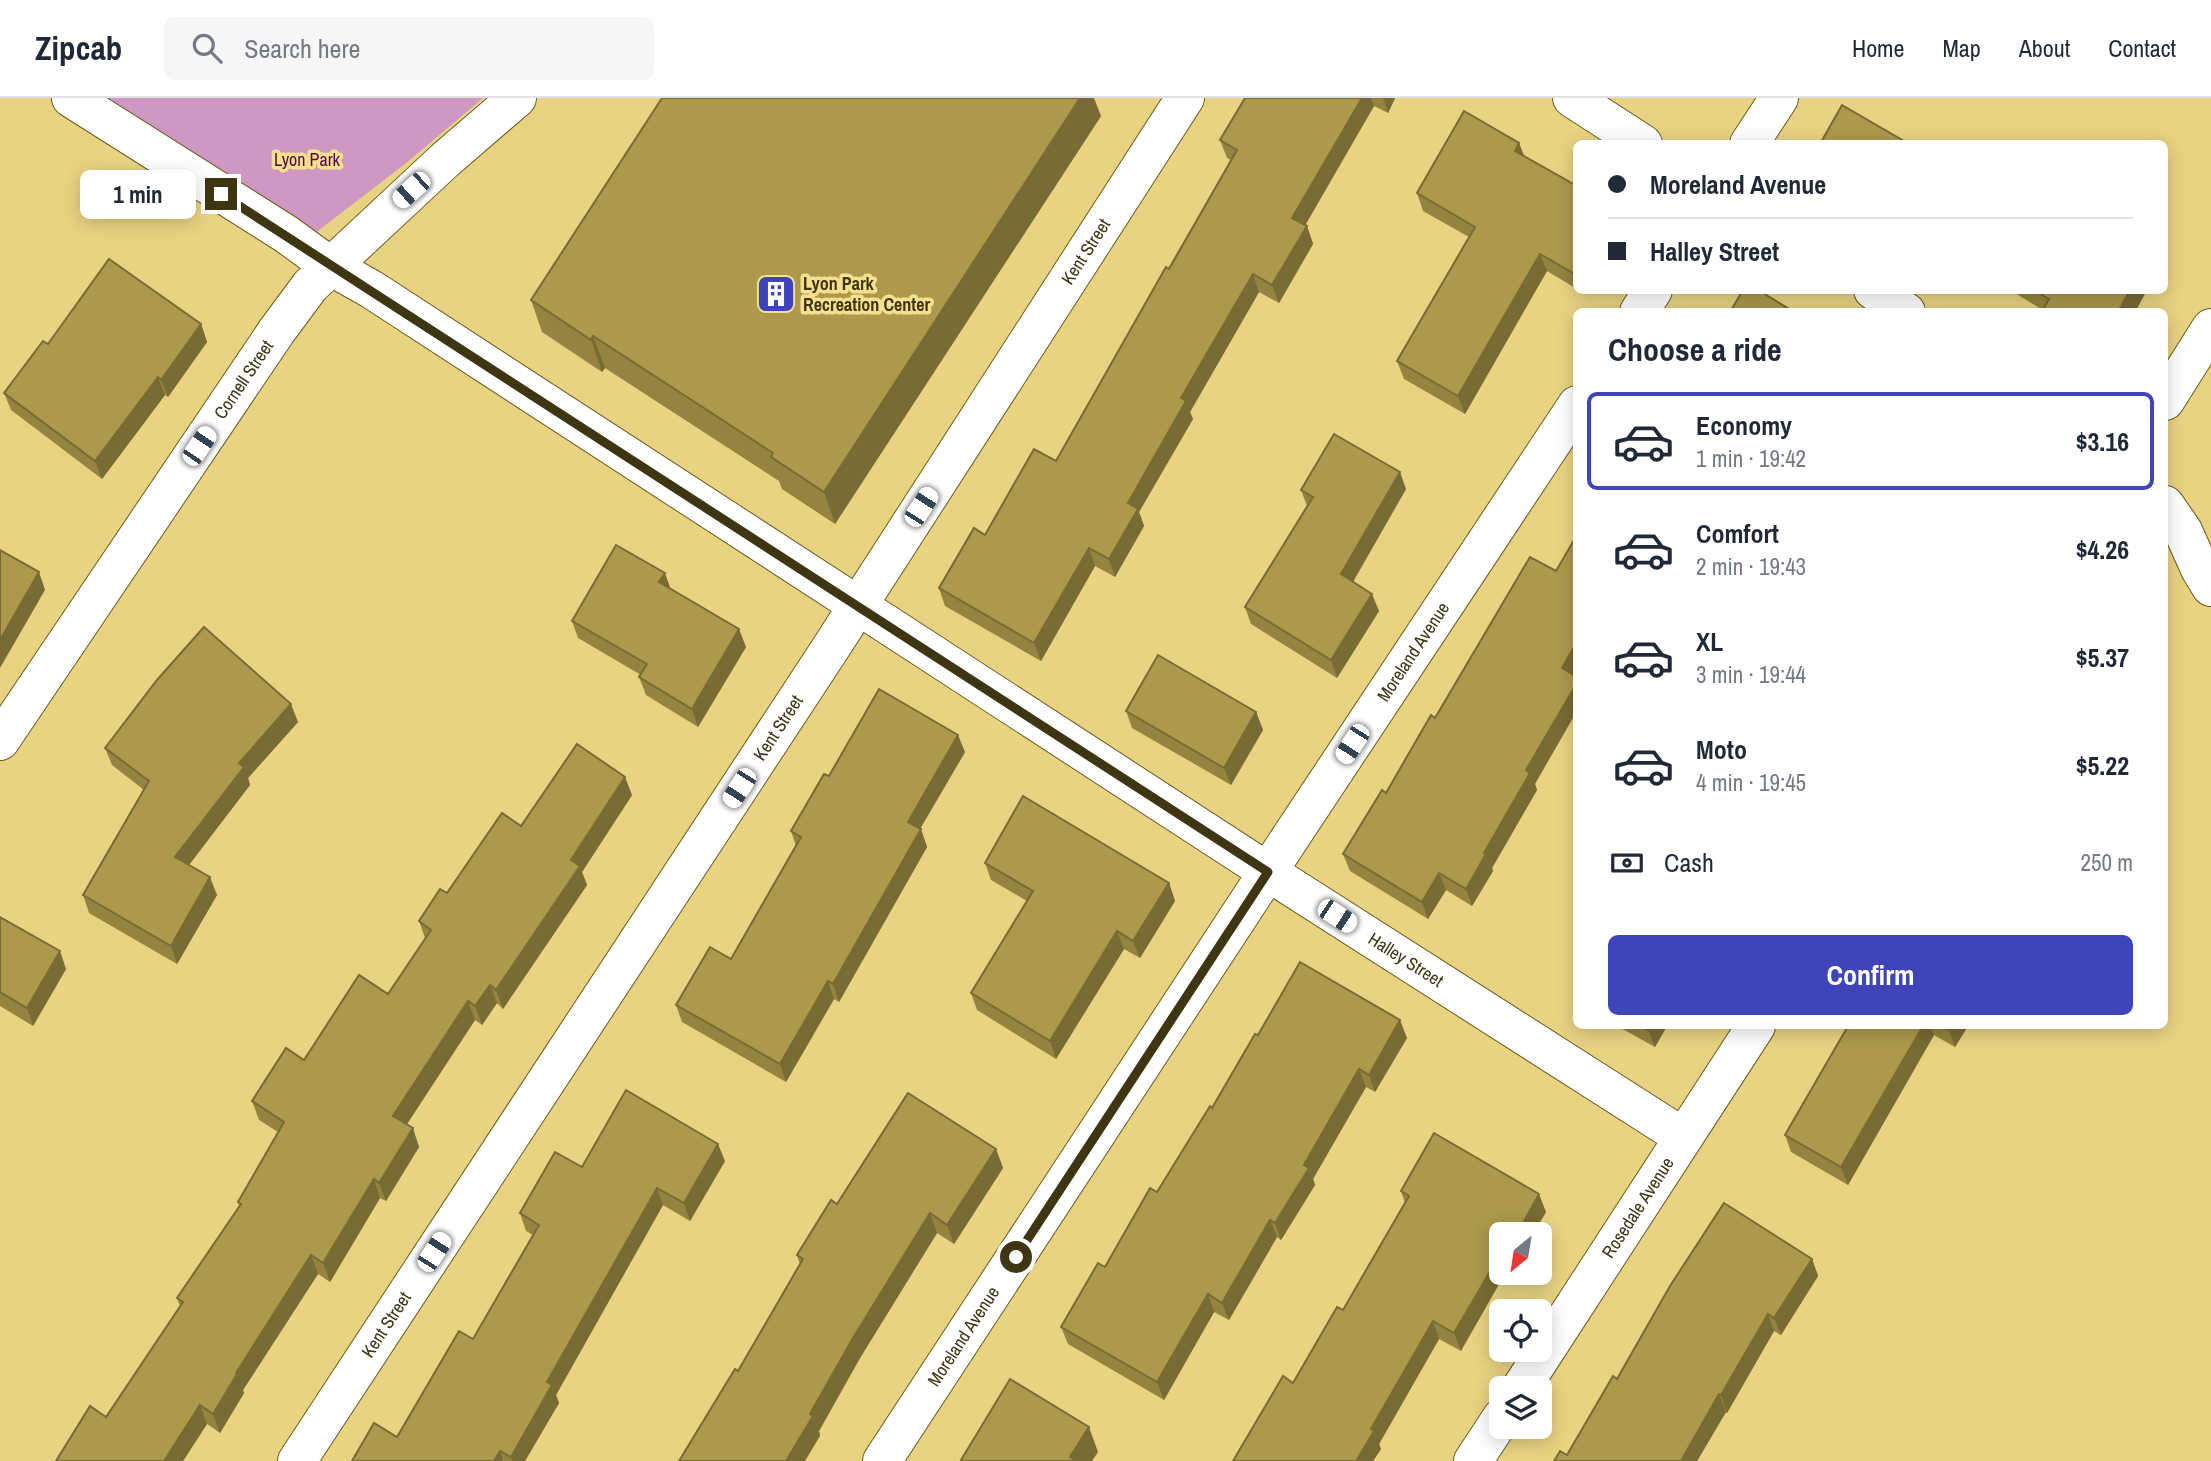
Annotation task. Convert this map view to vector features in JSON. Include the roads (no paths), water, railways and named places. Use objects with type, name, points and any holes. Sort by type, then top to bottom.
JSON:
[{"type":"street","name":"Halley Street","points":[[71,98],[1683,1137]]},
{"type":"street","name":"Cornell Street","points":[[0,741],[276,332],[310,286],[445,160],[517,98]]},
{"type":"street","name":"Kent Street","points":[[297,1461],[858,605],[1185,98]]},
{"type":"street","points":[[1572,98],[1637,140]]},
{"type":"street","points":[[1752,140],[1779,98]]},
{"type":"street","points":[[1879,294],[1900,308]]},
{"type":"street","points":[[2168,396],[2211,328]]},
{"type":"street","name":"Moreland Avenue","points":[[882,1461],[1573,411]]},
{"type":"street","points":[[2168,509],[2183,531],[2211,587]]},
{"type":"street","name":"Rosedale Avenue","points":[[1529,1376],[1754,1029]]},
{"type":"street","points":[[1473,1461],[1489,1437]]},
{"type":"place","name":"Lyon Park Recreation Center","points":[[776,294]]},
{"type":"park label","name":"Lyon Park","points":[[307,160]]}]
